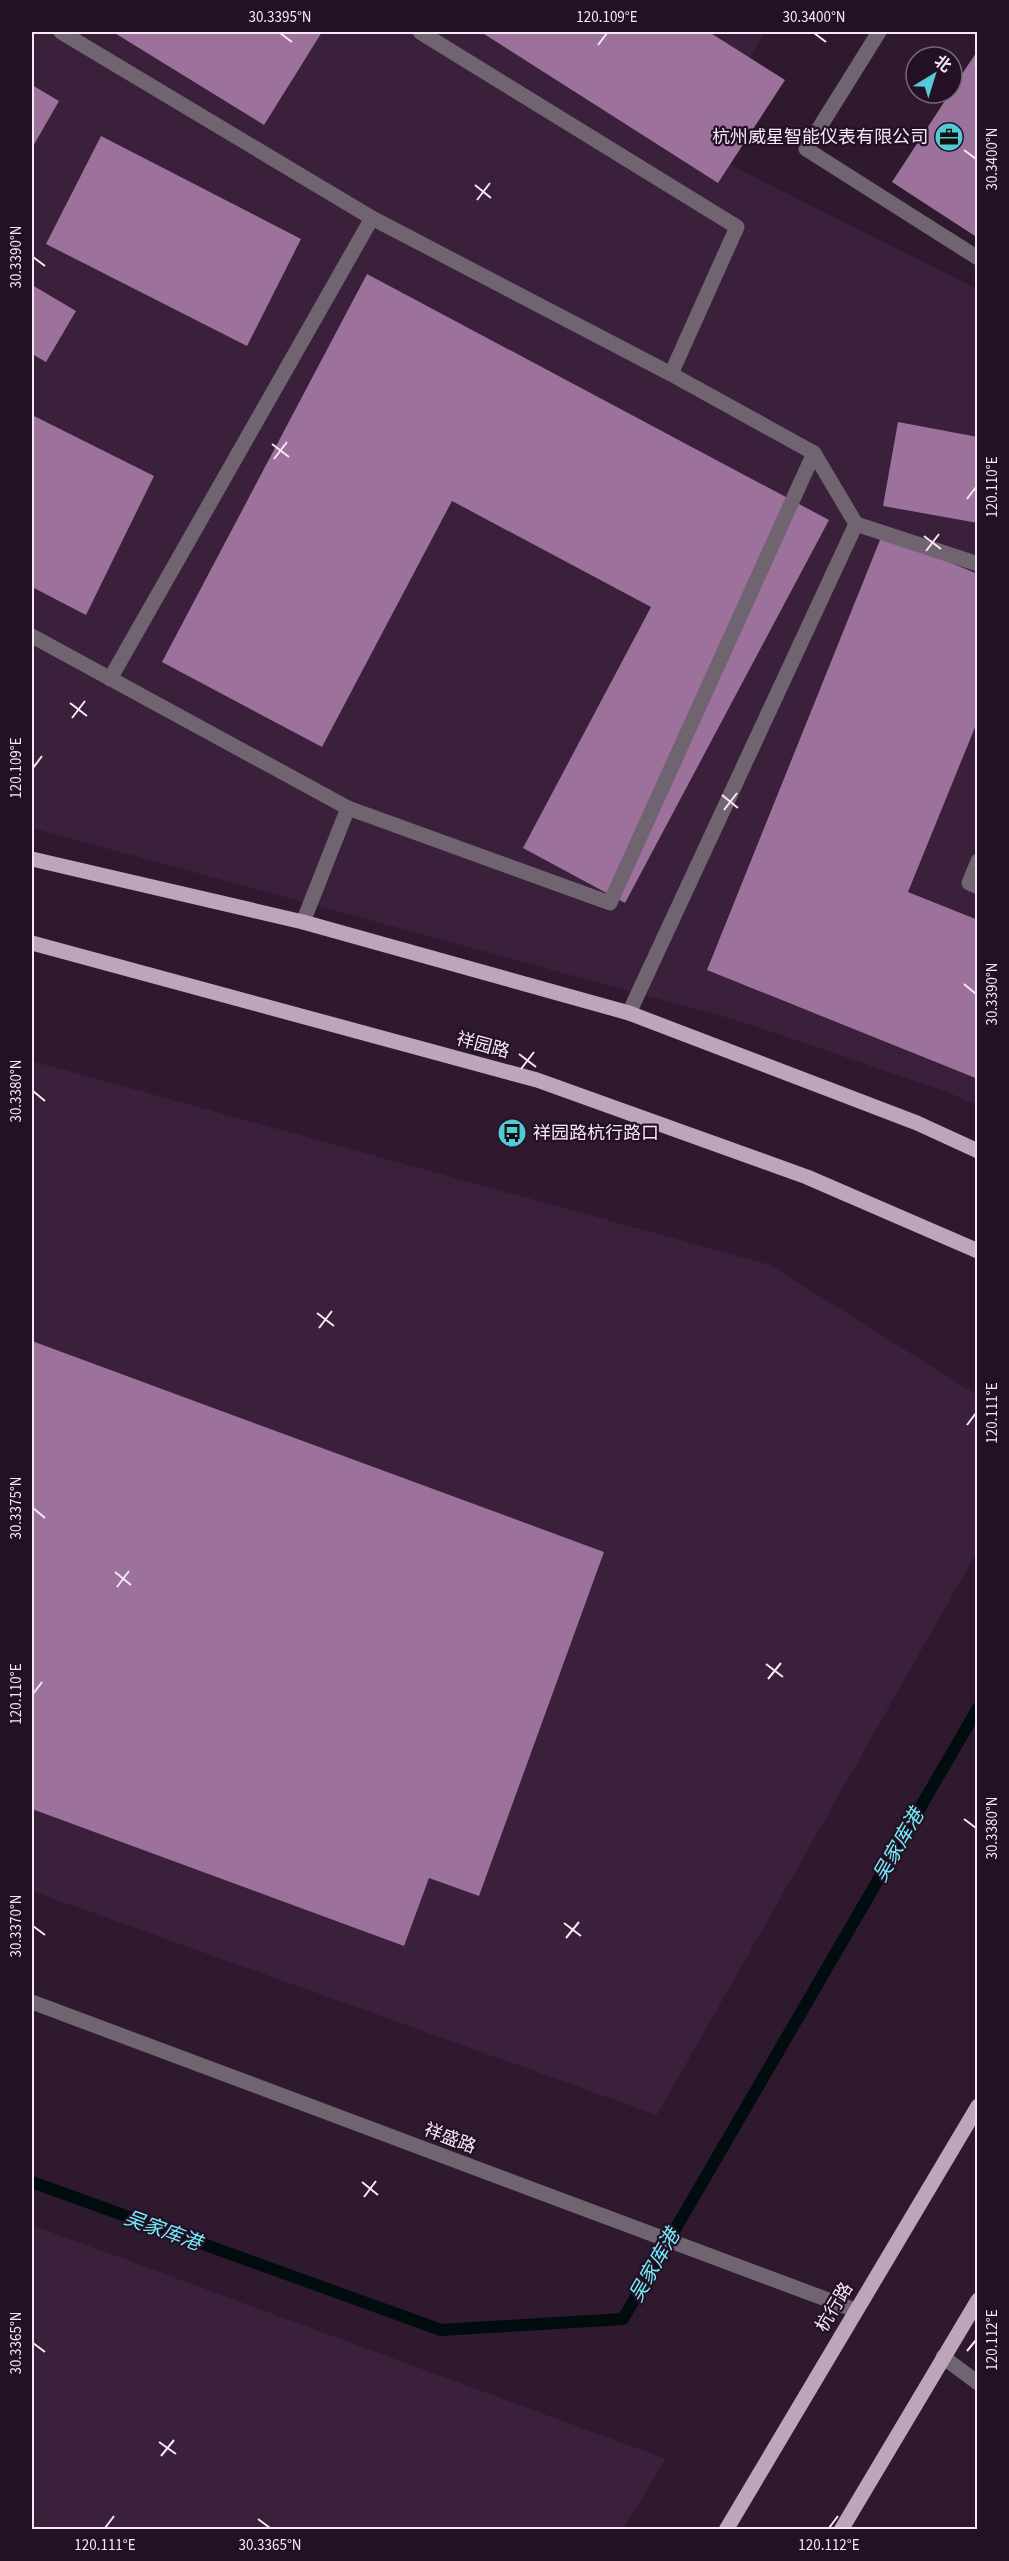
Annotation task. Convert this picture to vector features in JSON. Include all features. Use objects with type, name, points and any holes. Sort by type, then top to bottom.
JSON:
[{"type":"main road","points":[[32,859],[303,922],[629,1013],[917,1123],[978,1151]]},
{"type":"main road","name":"祥园路","points":[[32,943],[537,1080],[807,1177],[978,1251]]},
{"type":"main road","name":"杭行路","points":[[726,2529],[978,2106]]},
{"type":"main road","points":[[841,2529],[978,2300]]},
{"type":"street","points":[[61,32],[372,218],[671,374],[814,453],[856,524],[978,564]]},
{"type":"street","points":[[420,32],[737,227],[671,374]]},
{"type":"street","points":[[879,32],[806,148],[978,258]]},
{"type":"street","points":[[110,679],[372,218]]},
{"type":"street","points":[[32,636],[348,808],[610,903],[814,453]]},
{"type":"street","points":[[629,1013],[856,524]]},
{"type":"street","points":[[303,922],[348,808]]},
{"type":"street","points":[[978,861],[969,884],[978,886]]},
{"type":"street","name":"祥盛路","points":[[32,2002],[855,2310]]},
{"type":"street","points":[[943,2357],[978,2383]]},
{"type":"shaded area","points":[[32,32],[765,32],[699,149],[977,289],[977,1105],[947,1092],[743,1022],[32,828]]},
{"type":"shaded area","points":[[32,1061],[770,1265],[977,1395],[977,1552],[657,2115],[32,1891]]},
{"type":"shaded area","points":[[32,2225],[666,2459],[623,2529],[32,2529]]},
{"type":"building","points":[[113,32],[322,32],[264,125]]},
{"type":"building","points":[[481,32],[709,32],[785,80],[718,183]]},
{"type":"building","name":"杭州威星智能仪表有限公司","points":[[978,50],[978,238],[892,182],[942,105],[964,105],[964,71]]},
{"type":"building","points":[[32,85],[59,101],[32,148]]},
{"type":"building","points":[[101,136],[301,239],[247,346],[46,244]]},
{"type":"building","points":[[367,274],[829,520],[625,903],[523,848],[651,607],[452,501],[322,747],[162,662]]},
{"type":"building","points":[[32,285],[76,311],[46,362],[32,354]]},
{"type":"building","points":[[32,415],[154,476],[86,615],[32,587]]},
{"type":"building","points":[[898,422],[978,437],[978,523],[883,506]]},
{"type":"building","points":[[882,535],[978,574],[978,720],[908,892],[978,920],[978,1079],[707,970]]},
{"type":"building","points":[[32,1341],[604,1552],[479,1896],[429,1878],[404,1946],[32,1809]]},
{"type":"waterway","name":"吴家库港","points":[[32,2182],[441,2330],[623,2319],[978,1708]]},
{"type":"place","name":"杭州威星智能仪表有限公司","points":[[949,137]]},
{"type":"place","name":"祥园路杭行路口","points":[[512,1133]]}]
